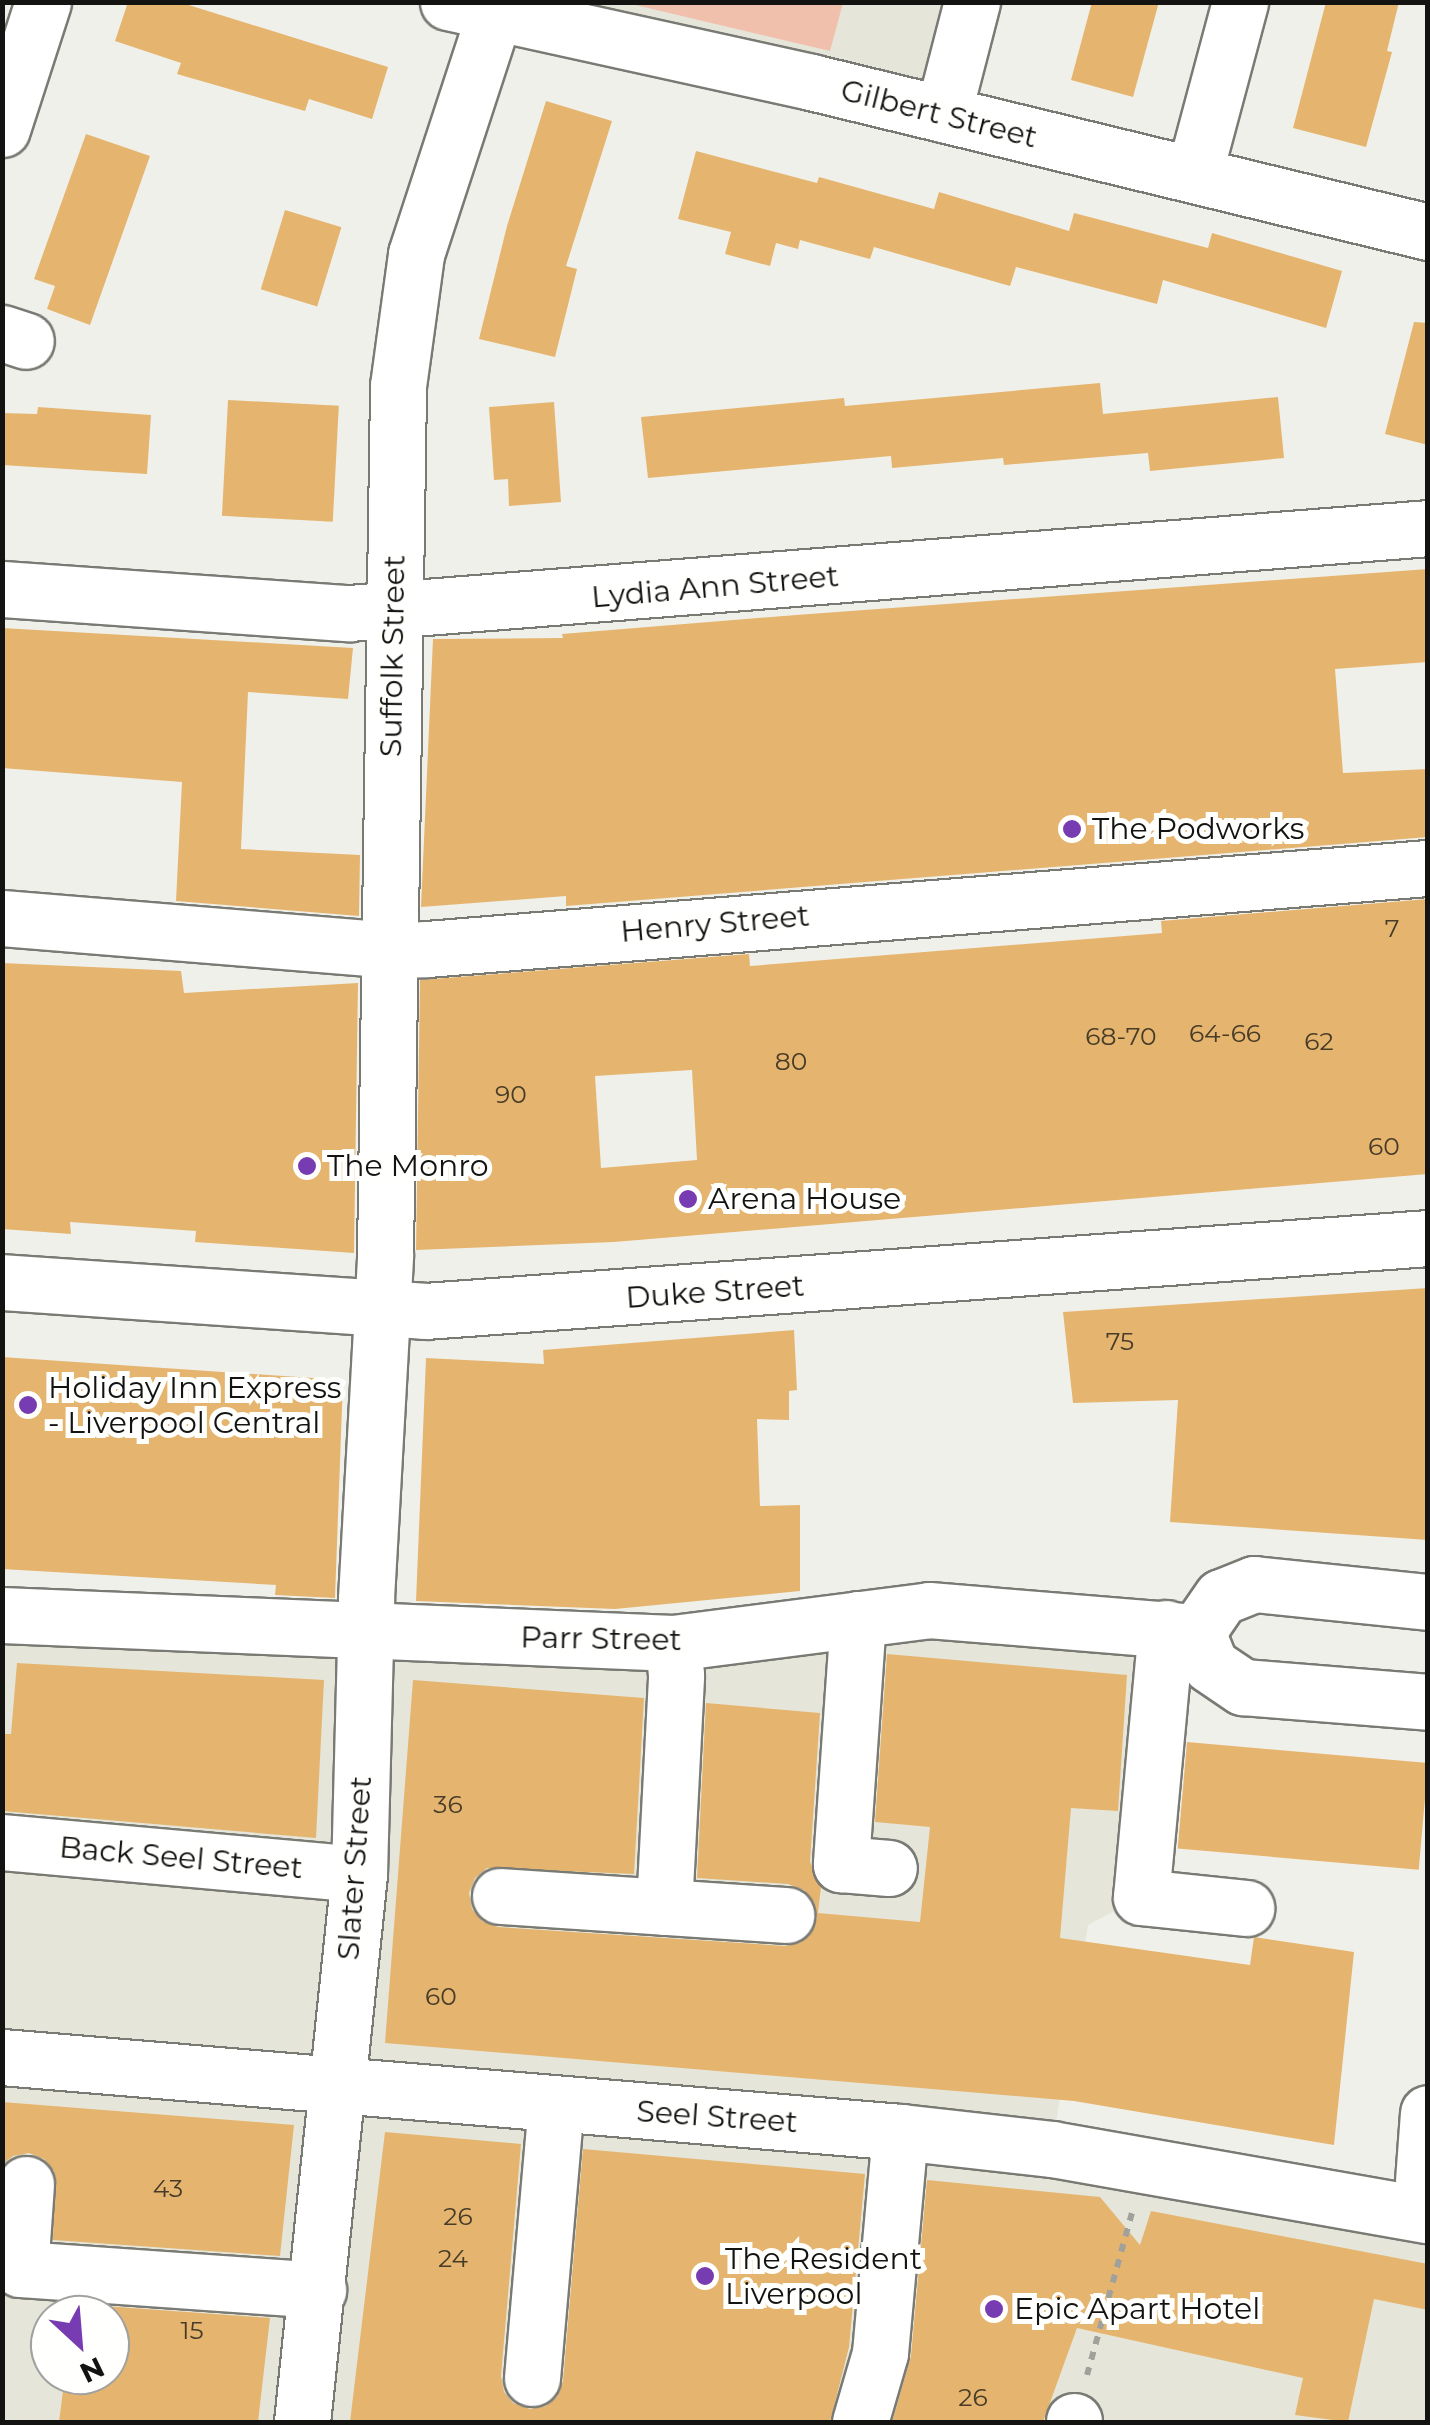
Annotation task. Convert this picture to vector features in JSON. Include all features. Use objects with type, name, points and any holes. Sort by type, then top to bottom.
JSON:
[{"type":"street","points":[[2,129],[42,2]]},
{"type":"street","points":[[944,114],[972,2]]},
{"type":"street","points":[[1194,174],[1240,2]]},
{"type":"street","name":"Gilbert Street","points":[[471,9],[944,114],[1428,232]]},
{"type":"street","name":"Suffolk Street","points":[[383,1311],[398,386],[416,254],[471,9]]},
{"type":"street","name":"Lydia Ann Street","points":[[2,589],[119,615],[349,613],[1428,528]]},
{"type":"street","name":"Henry Street","points":[[2,918],[388,950],[1428,868]]},
{"type":"street","name":"Duke Street","points":[[2,1282],[383,1311],[663,1296],[1428,1238]]},
{"type":"street","name":"Slater Street","points":[[302,2422],[337,2085],[344,1892],[366,1633],[383,1311]]},
{"type":"street","points":[[1246,1908],[1141,1897],[1181,1630],[1221,1597],[1254,1584],[1428,1602]]},
{"type":"street","name":"Parr Street","points":[[2,1614],[366,1633],[674,1643],[928,1610],[1181,1630]]},
{"type":"street","points":[[858,1620],[842,1864],[889,1868]]},
{"type":"street","points":[[1181,1630],[1210,1665],[1243,1686],[1428,1702]]},
{"type":"street","points":[[664,1907],[676,1676],[674,1643]]},
{"type":"street","name":"Back Seel Street","points":[[2,1842],[344,1892]]},
{"type":"street","points":[[500,1896],[786,1915]]},
{"type":"street","name":"Seel Street","points":[[2,2056],[900,2132],[1425,2198]]},
{"type":"street","points":[[532,2378],[556,2105]]},
{"type":"street","points":[[1425,2198],[1428,2113]]},
{"type":"street","points":[[860,2422],[880,2353],[900,2132]]},
{"type":"street","points":[[26,2184],[20,2269],[318,2290]]},
{"type":"path","points":[[1074,2422],[1137,2198]]},
{"type":"shaded area","points":[[843,2],[830,51],[627,3]]},
{"type":"shaded area","points":[[448,3],[971,3],[943,114]]},
{"type":"shaded area","points":[[2,1611],[1166,1628],[1141,1897],[1088,1925],[1052,2148],[1427,2215],[1427,2422],[3,2422]]},
{"type":"building","points":[[128,2],[179,2],[388,67],[372,119],[309,99],[305,111],[177,74],[181,63],[115,41]]},
{"type":"building","points":[[1092,2],[1159,2],[1133,97],[1071,80]]},
{"type":"building","points":[[1326,2],[1399,2],[1387,51],[1392,52],[1366,147],[1293,128]]},
{"type":"building","points":[[546,101],[612,121],[566,266],[577,269],[555,357],[479,339],[507,226]]},
{"type":"building","points":[[86,134],[150,156],[90,325],[47,309],[55,286],[34,279]]},
{"type":"building","points":[[696,151],[817,183],[819,177],[934,209],[939,192],[1069,231],[1074,213],[1208,248],[1212,233],[1342,271],[1326,328],[1163,280],[1157,304],[1016,267],[1010,286],[874,247],[870,259],[800,240],[798,249],[776,243],[770,266],[725,254],[731,232],[678,219]]},
{"type":"building","points":[[285,210],[341,227],[317,307],[261,289]]},
{"type":"building","points":[[1414,322],[1428,323],[1428,445],[1385,434]]},
{"type":"building","points":[[1100,383],[1103,414],[1278,397],[1284,458],[1150,471],[1148,453],[1004,465],[1003,458],[892,468],[891,456],[648,478],[641,417],[844,398],[845,406]]},
{"type":"building","points":[[228,400],[339,406],[333,522],[222,516]]},
{"type":"building","points":[[554,402],[561,502],[509,506],[508,479],[494,480],[489,407]]},
{"type":"building","points":[[38,407],[151,415],[147,474],[2,465],[2,413],[37,414]]},
{"type":"building","points":[[1428,569],[1428,662],[1335,669],[1343,773],[1428,769],[1428,837],[566,906],[566,896],[421,907],[433,639],[563,638],[562,634],[796,615]]},
{"type":"building","points":[[2,628],[353,648],[348,699],[248,692],[241,849],[360,855],[359,916],[176,901],[182,782],[2,768]]},
{"type":"building","points":[[1428,899],[1428,1174],[614,1242],[416,1250],[420,980],[749,954],[750,966],[1162,933],[1161,921]],"holes":[[[692,1070],[697,1160],[601,1168],[595,1076]]]},
{"type":"building","points":[[2,963],[181,971],[184,993],[358,983],[354,1253],[195,1242],[196,1231],[70,1222],[71,1234],[2,1229]]},
{"type":"building","points":[[1428,1288],[1428,1540],[1170,1522],[1178,1400],[1073,1403],[1063,1312]]},
{"type":"building","points":[[794,1330],[797,1390],[789,1391],[789,1420],[757,1419],[760,1506],[800,1505],[800,1591],[615,1609],[416,1601],[426,1358],[544,1364],[543,1350]]},
{"type":"building","points":[[2,1357],[343,1380],[335,1598],[275,1595],[276,1585],[2,1569]]},
{"type":"building","points":[[887,1654],[1127,1675],[1118,1811],[1071,1808],[1060,1938],[1250,1965],[1254,1937],[1354,1952],[1334,2145],[1074,2101],[385,2043],[413,1680],[644,1698],[634,1874],[487,1868],[475,1878],[469,1893],[472,1909],[482,1921],[498,1927],[785,1946],[799,1943],[811,1933],[817,1918],[814,1902],[804,1890],[788,1884],[697,1878],[706,1703],[820,1713],[810,1862],[821,1887],[818,1913],[920,1922],[930,1827],[875,1822]]},
{"type":"building","points":[[17,1663],[324,1680],[316,1838],[2,1811],[2,1734],[11,1734]]},
{"type":"building","points":[[1187,1742],[1428,1763],[1419,1870],[1178,1849]]},
{"type":"building","points":[[2,2102],[294,2125],[280,2256],[53,2240],[54,2171],[44,2159],[29,2153],[13,2156],[2,2164]]},
{"type":"building","points":[[385,2132],[521,2144],[501,2376],[504,2392],[513,2403],[530,2409],[546,2406],[557,2397],[563,2381],[583,2149],[865,2174],[849,2347],[830,2422],[350,2422]]},
{"type":"building","points":[[927,2180],[1100,2197],[1140,2245],[1151,2211],[1428,2264],[1428,2310],[1374,2299],[1348,2422],[1295,2415],[1303,2378],[1077,2328],[1043,2422],[892,2422],[911,2356]]},
{"type":"building","points":[[130,2308],[270,2318],[258,2422],[59,2422],[62,2395],[130,2395]]},
{"type":"place","name":"The Podworks","points":[[1072,829]]},
{"type":"place","name":"The Monro","points":[[307,1166]]},
{"type":"place","name":"Arena House","points":[[688,1199]]},
{"type":"place","name":"Holiday Inn Express - Liverpool Central","points":[[28,1405]]},
{"type":"place","name":"The Resident Liverpool","points":[[705,2276]]},
{"type":"place","name":"Epic Apart Hotel","points":[[994,2309]]}]
